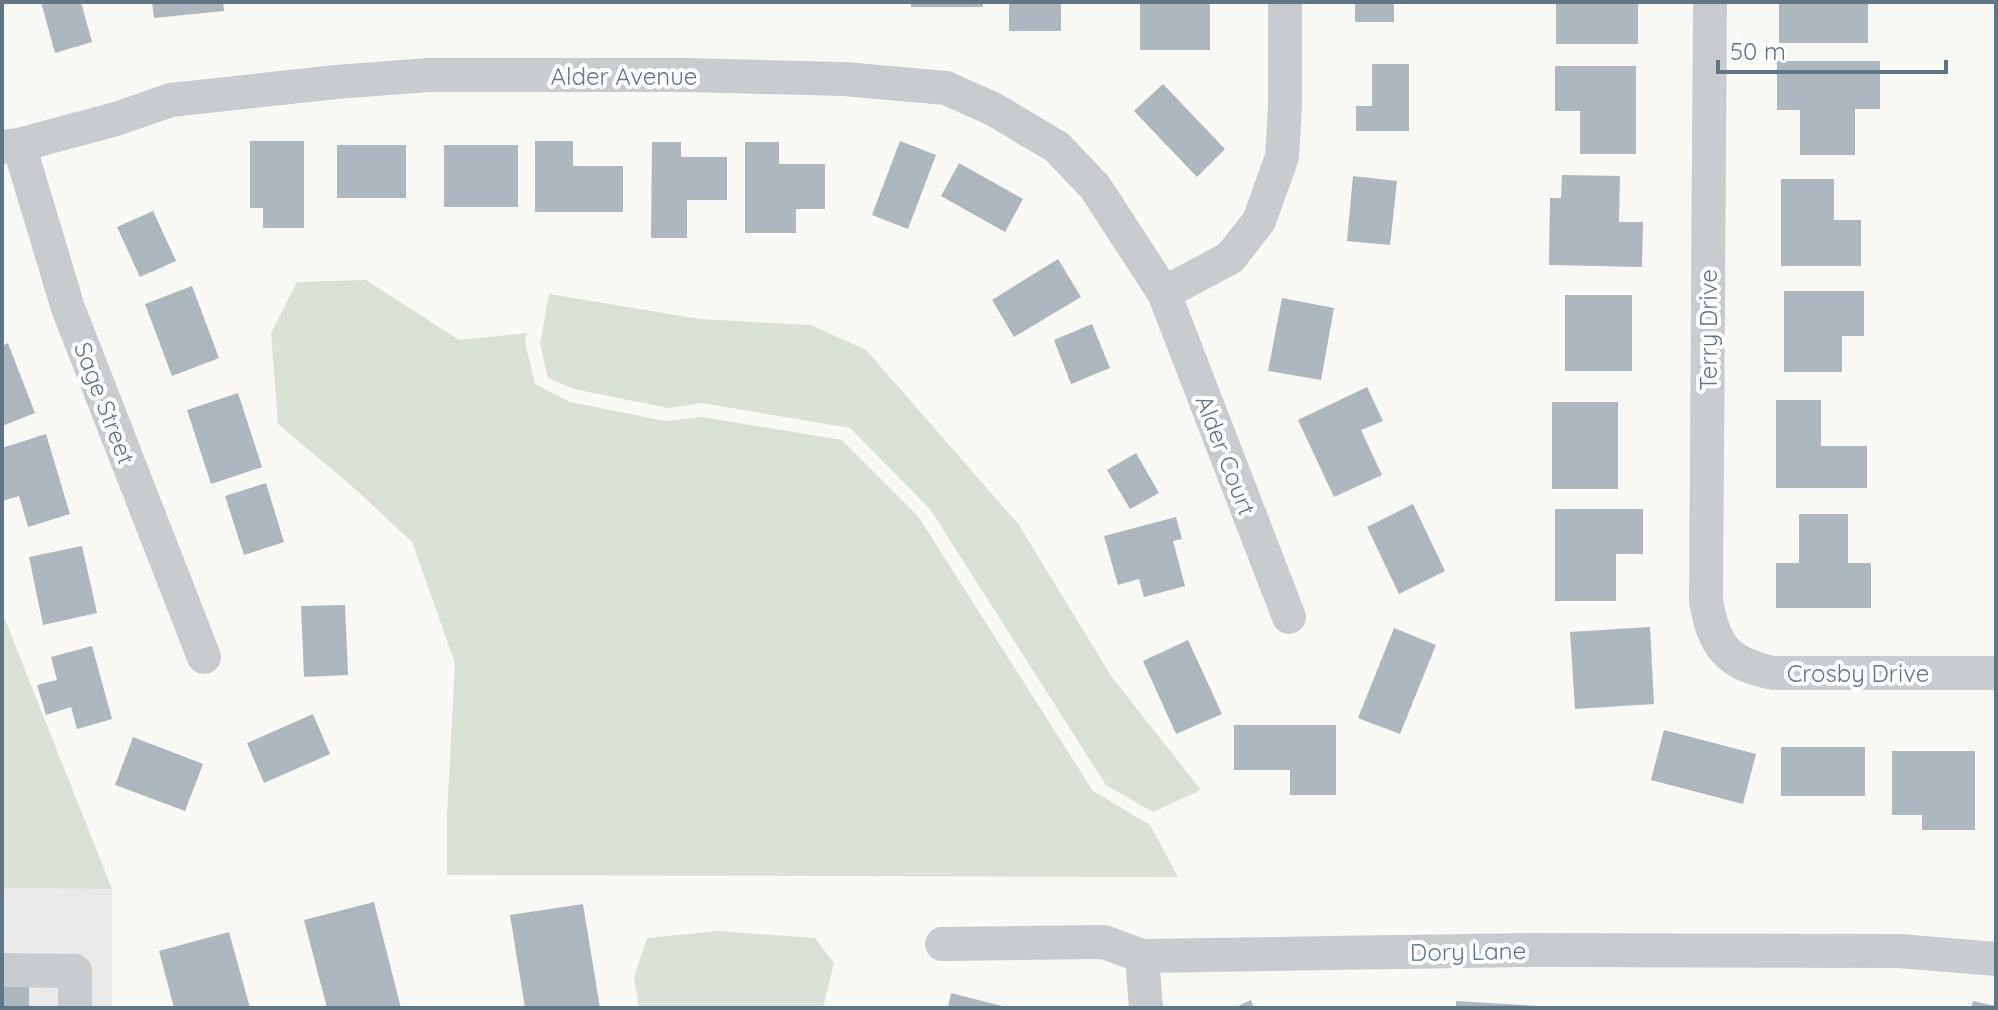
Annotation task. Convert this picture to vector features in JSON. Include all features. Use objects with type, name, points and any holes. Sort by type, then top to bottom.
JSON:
[{"type":"street","points":[[1164,293],[1230,258],[1259,221],[1282,157],[1285,2]]},
{"type":"street","name":"Terry Drive","points":[[1710,2],[1706,601],[1711,628],[1725,653]]},
{"type":"street","name":"Alder Avenue","points":[[11,146],[116,119],[171,100],[428,75],[689,75],[844,79],[946,88],[993,109],[1057,147],[1095,187],[1164,293]]},
{"type":"street","name":"Sage Street","points":[[11,146],[68,308],[204,657]]},
{"type":"street","name":"Alder Court","points":[[1164,293],[1289,617]]},
{"type":"street","name":"Crosby Drive","points":[[1725,653],[1749,668],[1773,673],[1996,673]]},
{"type":"street","name":"Dory Lane","points":[[942,944],[1104,942],[1142,956],[1532,950],[1899,951],[1996,959]]},
{"type":"street","points":[[1142,956],[1146,1008]]},
{"type":"street","points":[[2,970],[75,971],[75,1008]]},
{"type":"shaded area","points":[[366,280],[459,340],[527,333],[525,342],[535,384],[570,402],[665,421],[702,417],[842,440],[918,516],[1093,791],[1150,825],[1178,877],[447,875],[455,663],[412,542],[278,424],[271,333],[297,282]]},
{"type":"shaded area","points":[[549,294],[699,319],[811,325],[866,350],[1019,525],[1111,676],[1201,790],[1153,812],[1106,785],[930,509],[850,428],[702,403],[668,408],[574,389],[548,378],[540,344]]},
{"type":"shaded area","points":[[2,612],[112,889],[2,888]]},
{"type":"shaded area","points":[[2,888],[112,889],[112,1008],[2,1008]]},
{"type":"shaded area","points":[[718,931],[815,938],[834,963],[823,1008],[639,1008],[634,977],[647,938]]},
{"type":"building","points":[[41,2],[81,2],[92,42],[55,53]]},
{"type":"building","points":[[152,2],[223,2],[224,11],[154,18]]},
{"type":"building","points":[[911,2],[983,2],[983,7],[911,7]]},
{"type":"building","points":[[1009,2],[1061,2],[1061,31],[1009,31]]},
{"type":"building","points":[[1140,2],[1210,2],[1210,50],[1140,50]]},
{"type":"building","points":[[1355,2],[1394,2],[1394,22],[1355,22]]},
{"type":"building","points":[[1556,2],[1638,2],[1638,44],[1556,44]]},
{"type":"building","points":[[1779,2],[1868,2],[1868,43],[1779,43]]},
{"type":"building","points":[[1777,61],[1880,61],[1880,109],[1855,109],[1855,155],[1800,155],[1800,110],[1777,110]]},
{"type":"building","points":[[1372,64],[1409,64],[1409,131],[1356,131],[1356,106],[1372,106]]},
{"type":"building","points":[[1555,66],[1636,66],[1636,154],[1580,154],[1580,111],[1555,111]]},
{"type":"building","points":[[1163,84],[1225,149],[1197,177],[1134,111]]},
{"type":"building","points":[[250,141],[304,141],[304,228],[263,228],[263,208],[250,208]]},
{"type":"building","points":[[535,141],[573,141],[573,166],[623,166],[623,212],[535,212]]},
{"type":"building","points":[[900,141],[936,155],[908,229],[872,215]]},
{"type":"building","points":[[652,142],[681,142],[681,157],[727,157],[727,200],[687,200],[687,238],[651,238]]},
{"type":"building","points":[[745,142],[779,142],[779,164],[825,164],[825,209],[796,209],[796,233],[745,233]]},
{"type":"building","points":[[337,145],[406,145],[406,198],[337,198]]},
{"type":"building","points":[[444,145],[518,145],[518,207],[444,207]]},
{"type":"building","points":[[959,163],[1023,199],[1005,232],[941,196]]},
{"type":"building","points":[[1562,175],[1620,176],[1619,222],[1643,222],[1642,267],[1549,265],[1550,198],[1561,198]]},
{"type":"building","points":[[1353,176],[1397,181],[1390,245],[1347,241]]},
{"type":"building","points":[[1781,179],[1834,179],[1834,220],[1861,220],[1861,266],[1781,266]]},
{"type":"building","points":[[153,211],[176,261],[140,277],[117,227]]},
{"type":"building","points":[[1058,259],[1081,297],[1014,337],[992,300]]},
{"type":"building","points":[[192,286],[219,358],[172,376],[145,304]]},
{"type":"building","points":[[1784,291],[1864,291],[1864,336],[1842,336],[1842,372],[1784,372]]},
{"type":"building","points":[[1565,295],[1632,295],[1632,371],[1565,371]]},
{"type":"building","points":[[1282,298],[1334,308],[1321,380],[1268,371]]},
{"type":"building","points":[[1092,324],[1110,368],[1071,384],[1054,340]]},
{"type":"building","points":[[8,343],[35,413],[2,426],[2,346]]},
{"type":"building","points":[[1367,387],[1383,421],[1361,430],[1382,475],[1334,497],[1298,420]]},
{"type":"building","points":[[238,393],[262,467],[211,484],[187,410]]},
{"type":"building","points":[[1776,400],[1821,400],[1821,446],[1867,446],[1867,488],[1776,488]]},
{"type":"building","points":[[1552,402],[1618,402],[1618,489],[1552,489]]},
{"type":"building","points":[[46,434],[70,514],[28,527],[19,496],[2,501],[2,448]]},
{"type":"building","points":[[1136,453],[1159,493],[1130,509],[1107,470]]},
{"type":"building","points":[[266,483],[284,542],[244,555],[225,496]]},
{"type":"building","points":[[1413,504],[1445,571],[1399,594],[1367,527]]},
{"type":"building","points":[[1555,509],[1643,509],[1643,554],[1616,554],[1616,601],[1555,601]]},
{"type":"building","points":[[1799,514],[1848,514],[1848,563],[1871,563],[1871,608],[1776,608],[1776,563],[1799,563]]},
{"type":"building","points":[[1176,517],[1182,539],[1173,541],[1185,586],[1144,597],[1139,579],[1118,585],[1104,536]]},
{"type":"building","points":[[82,546],[97,613],[43,625],[29,557]]},
{"type":"building","points":[[345,605],[348,675],[304,677],[301,606]]},
{"type":"building","points":[[1650,627],[1654,704],[1575,709],[1570,632]]},
{"type":"building","points":[[1394,628],[1436,645],[1400,734],[1358,718]]},
{"type":"building","points":[[1188,640],[1222,714],[1176,734],[1143,661]]},
{"type":"building","points":[[92,646],[112,719],[77,729],[71,707],[46,715],[37,685],[57,680],[51,657]]},
{"type":"building","points":[[313,714],[330,754],[264,783],[247,743]]},
{"type":"building","points":[[1234,725],[1336,725],[1336,795],[1290,795],[1290,770],[1234,770]]},
{"type":"building","points":[[1664,730],[1756,754],[1743,804],[1651,780]]},
{"type":"building","points":[[133,737],[203,764],[185,811],[115,785]]},
{"type":"building","points":[[1781,747],[1865,747],[1865,796],[1781,796]]},
{"type":"building","points":[[1892,751],[1975,751],[1975,830],[1922,830],[1922,815],[1892,815]]},
{"type":"building","points":[[374,902],[401,1008],[327,1008],[304,920]]},
{"type":"building","points":[[583,904],[600,1008],[525,1008],[510,915]]},
{"type":"building","points":[[229,932],[250,1008],[174,1008],[159,951]]},
{"type":"building","points":[[2,985],[29,985],[29,1008],[2,1008]]},
{"type":"building","points":[[951,993],[1006,1007],[1006,1008],[948,1008]]},
{"type":"building","points":[[1251,1000],[1254,1008],[1234,1008]]},
{"type":"building","points":[[1456,1001],[1538,1006],[1538,1008],[1456,1008]]},
{"type":"building","points":[[1973,1001],[1996,1006],[1996,1008],[1971,1008]]}]
